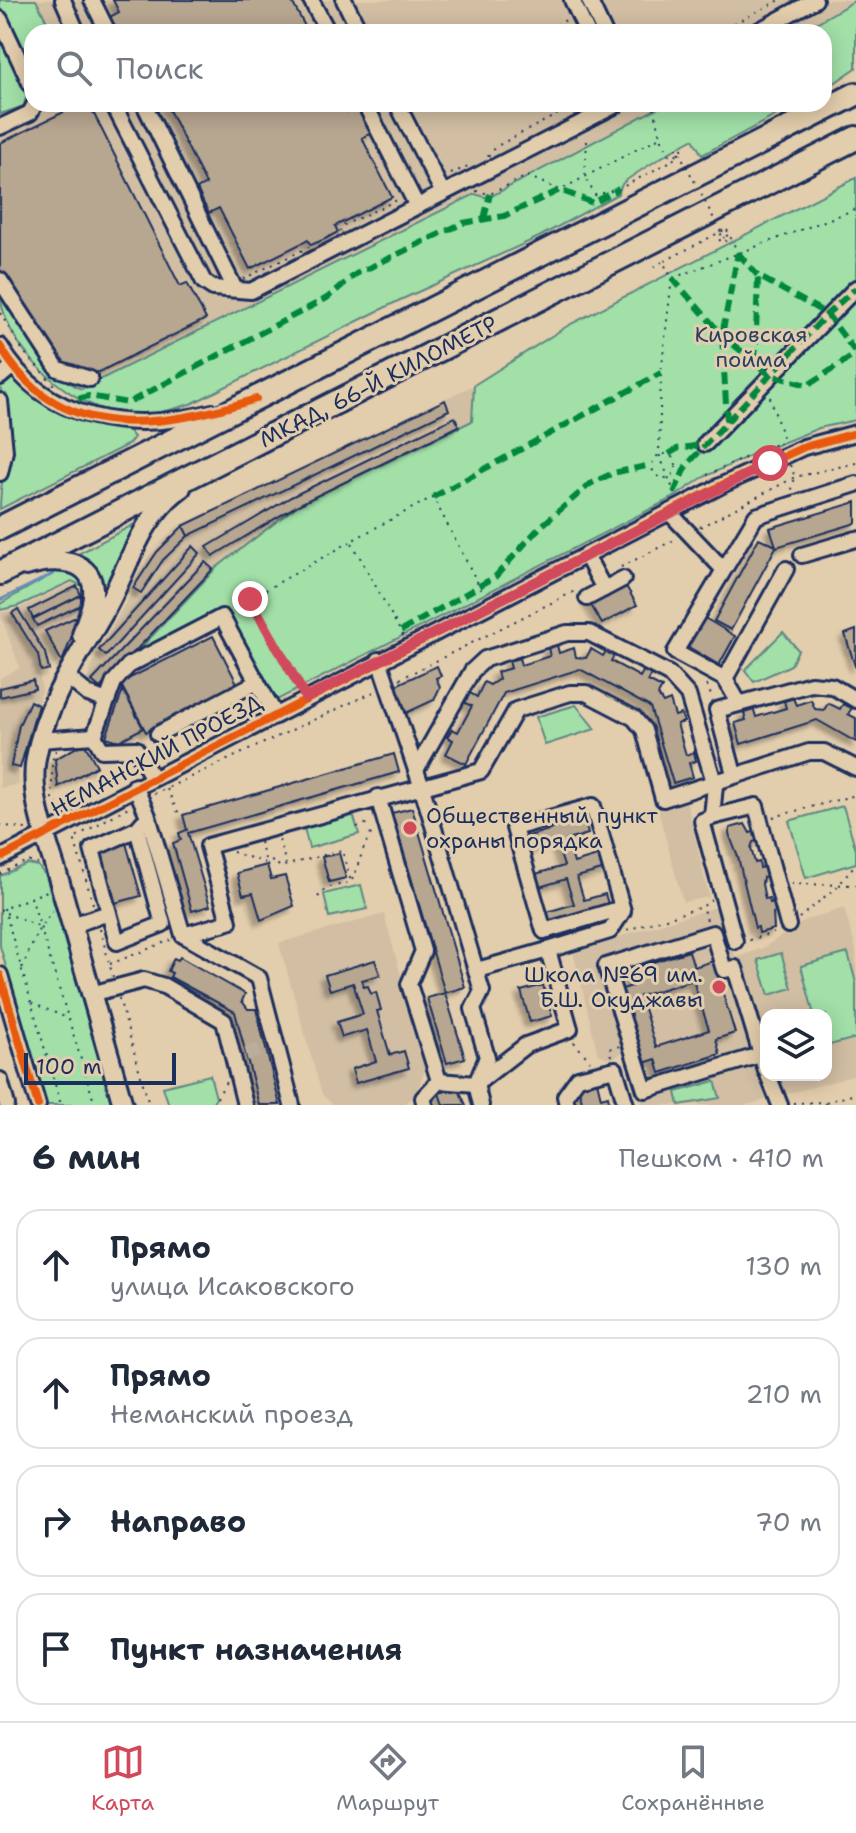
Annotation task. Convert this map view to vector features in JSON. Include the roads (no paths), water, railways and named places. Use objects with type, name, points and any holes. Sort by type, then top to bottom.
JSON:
[{"type":"highway","name":"МКАД, 66-Й КИЛОМЕТР","points":[[832,106],[856,94]]},
{"type":"highway","name":"МКАД, 66-Й КИЛОМЕТР","points":[[0,528],[820,112]]},
{"type":"highway","name":"МКАД, 66-Й КИЛОМЕТР","points":[[0,574],[856,138]]},
{"type":"main road","points":[[123,1105],[72,925],[38,832],[34,783],[40,740],[78,651],[105,611],[150,519],[162,504],[238,452]]},
{"type":"main road","points":[[0,574],[39,562],[64,560],[77,564],[92,585],[93,598],[78,651]]},
{"type":"street","points":[[63,0],[74,24]]},
{"type":"street","points":[[92,0],[104,24]]},
{"type":"street","points":[[311,0],[324,24]]},
{"type":"street","points":[[344,0],[356,24]]},
{"type":"street","points":[[572,0],[583,24]]},
{"type":"street","points":[[589,0],[600,24]]},
{"type":"street","points":[[771,24],[815,0]]},
{"type":"street","points":[[0,19],[24,70]]},
{"type":"street","points":[[0,127],[31,112]]},
{"type":"street","points":[[117,112],[204,282],[213,288],[236,284],[251,291],[602,112]]},
{"type":"street","points":[[148,112],[236,284]]},
{"type":"street","points":[[369,112],[417,206]]},
{"type":"street","points":[[401,112],[443,193]]},
{"type":"street","points":[[0,280],[58,369],[90,379]]},
{"type":"street","points":[[705,444],[856,288]]},
{"type":"street","points":[[0,346],[13,366],[37,390],[60,404],[121,423],[185,419],[256,399]]},
{"type":"street","points":[[0,377],[13,366]]},
{"type":"street","points":[[0,401],[5,430],[0,473]]},
{"type":"street","name":"НЕМАНСКИЙ ПРОЕЗД","points":[[0,858],[38,832],[135,786],[669,512],[804,447],[856,433]]},
{"type":"street","points":[[739,703],[725,679],[675,652],[756,516],[856,484]]},
{"type":"street","points":[[669,512],[723,569]]},
{"type":"street","points":[[802,555],[856,539]]},
{"type":"street","points":[[586,555],[601,584]]},
{"type":"street","points":[[725,679],[786,569]]},
{"type":"street","points":[[587,598],[601,584],[623,579]]},
{"type":"street","points":[[94,736],[114,682],[129,665],[222,617],[275,714]]},
{"type":"street","points":[[416,770],[472,671],[485,659],[567,633],[589,633],[669,674],[688,695],[715,785],[712,817]]},
{"type":"street","points":[[379,660],[422,788],[482,991],[473,1009],[487,1057],[476,1084],[481,1105]]},
{"type":"street","points":[[66,676],[88,694],[107,701]]},
{"type":"street","points":[[158,734],[257,682]]},
{"type":"street","points":[[734,774],[717,710],[811,684],[832,686],[856,700]]},
{"type":"street","points":[[183,935],[229,922],[208,846],[481,771],[516,710],[570,693],[586,693],[634,718],[644,730],[663,799],[715,785],[734,774],[809,752],[824,752],[856,768]]},
{"type":"street","points":[[40,740],[94,736]]},
{"type":"street","points":[[94,736],[102,750],[136,749],[152,777]]},
{"type":"street","points":[[135,786],[148,816],[183,935],[259,978],[271,1048],[292,1105]]},
{"type":"street","points":[[378,797],[423,951],[409,984],[439,1081]]},
{"type":"street","points":[[477,970],[610,931],[622,908],[593,806],[514,828],[544,931],[622,908]]},
{"type":"street","points":[[735,941],[702,821],[712,817],[756,806],[788,925]]},
{"type":"street","points":[[137,829],[163,924],[117,942],[102,915],[92,849],[137,829],[148,816]]},
{"type":"street","points":[[72,925],[102,915]]},
{"type":"street","points":[[713,933],[724,970],[735,968],[760,1055],[645,1090],[606,966],[713,933]]},
{"type":"street","points":[[439,1081],[476,1084],[526,1045],[570,1029],[548,950]]},
{"type":"street","points":[[0,975],[38,1105]]},
{"type":"street","points":[[91,994],[144,980],[164,986],[224,1021],[240,1056],[245,1105]]},
{"type":"street","points":[[567,1105],[565,1096],[578,1078],[615,1069],[626,1105]]},
{"type":"street","points":[[0,1080],[7,1105]]},
{"type":"street","points":[[425,1105],[423,1098],[439,1081]]},
{"type":"street","points":[[770,1081],[780,1104]]},
{"type":"waterway","points":[[0,600],[53,574]]},
{"type":"tunnel","points":[[246,1054],[266,1049]]},
{"type":"place","name":"Общественный пункт охраны порядка","points":[[410,828]]},
{"type":"place","name":"Школа №69 им. Б.Ш. Окуджавы","points":[[719,987]]},
{"type":"park label","name":"Кировская пойма","points":[[751,346]]}]
